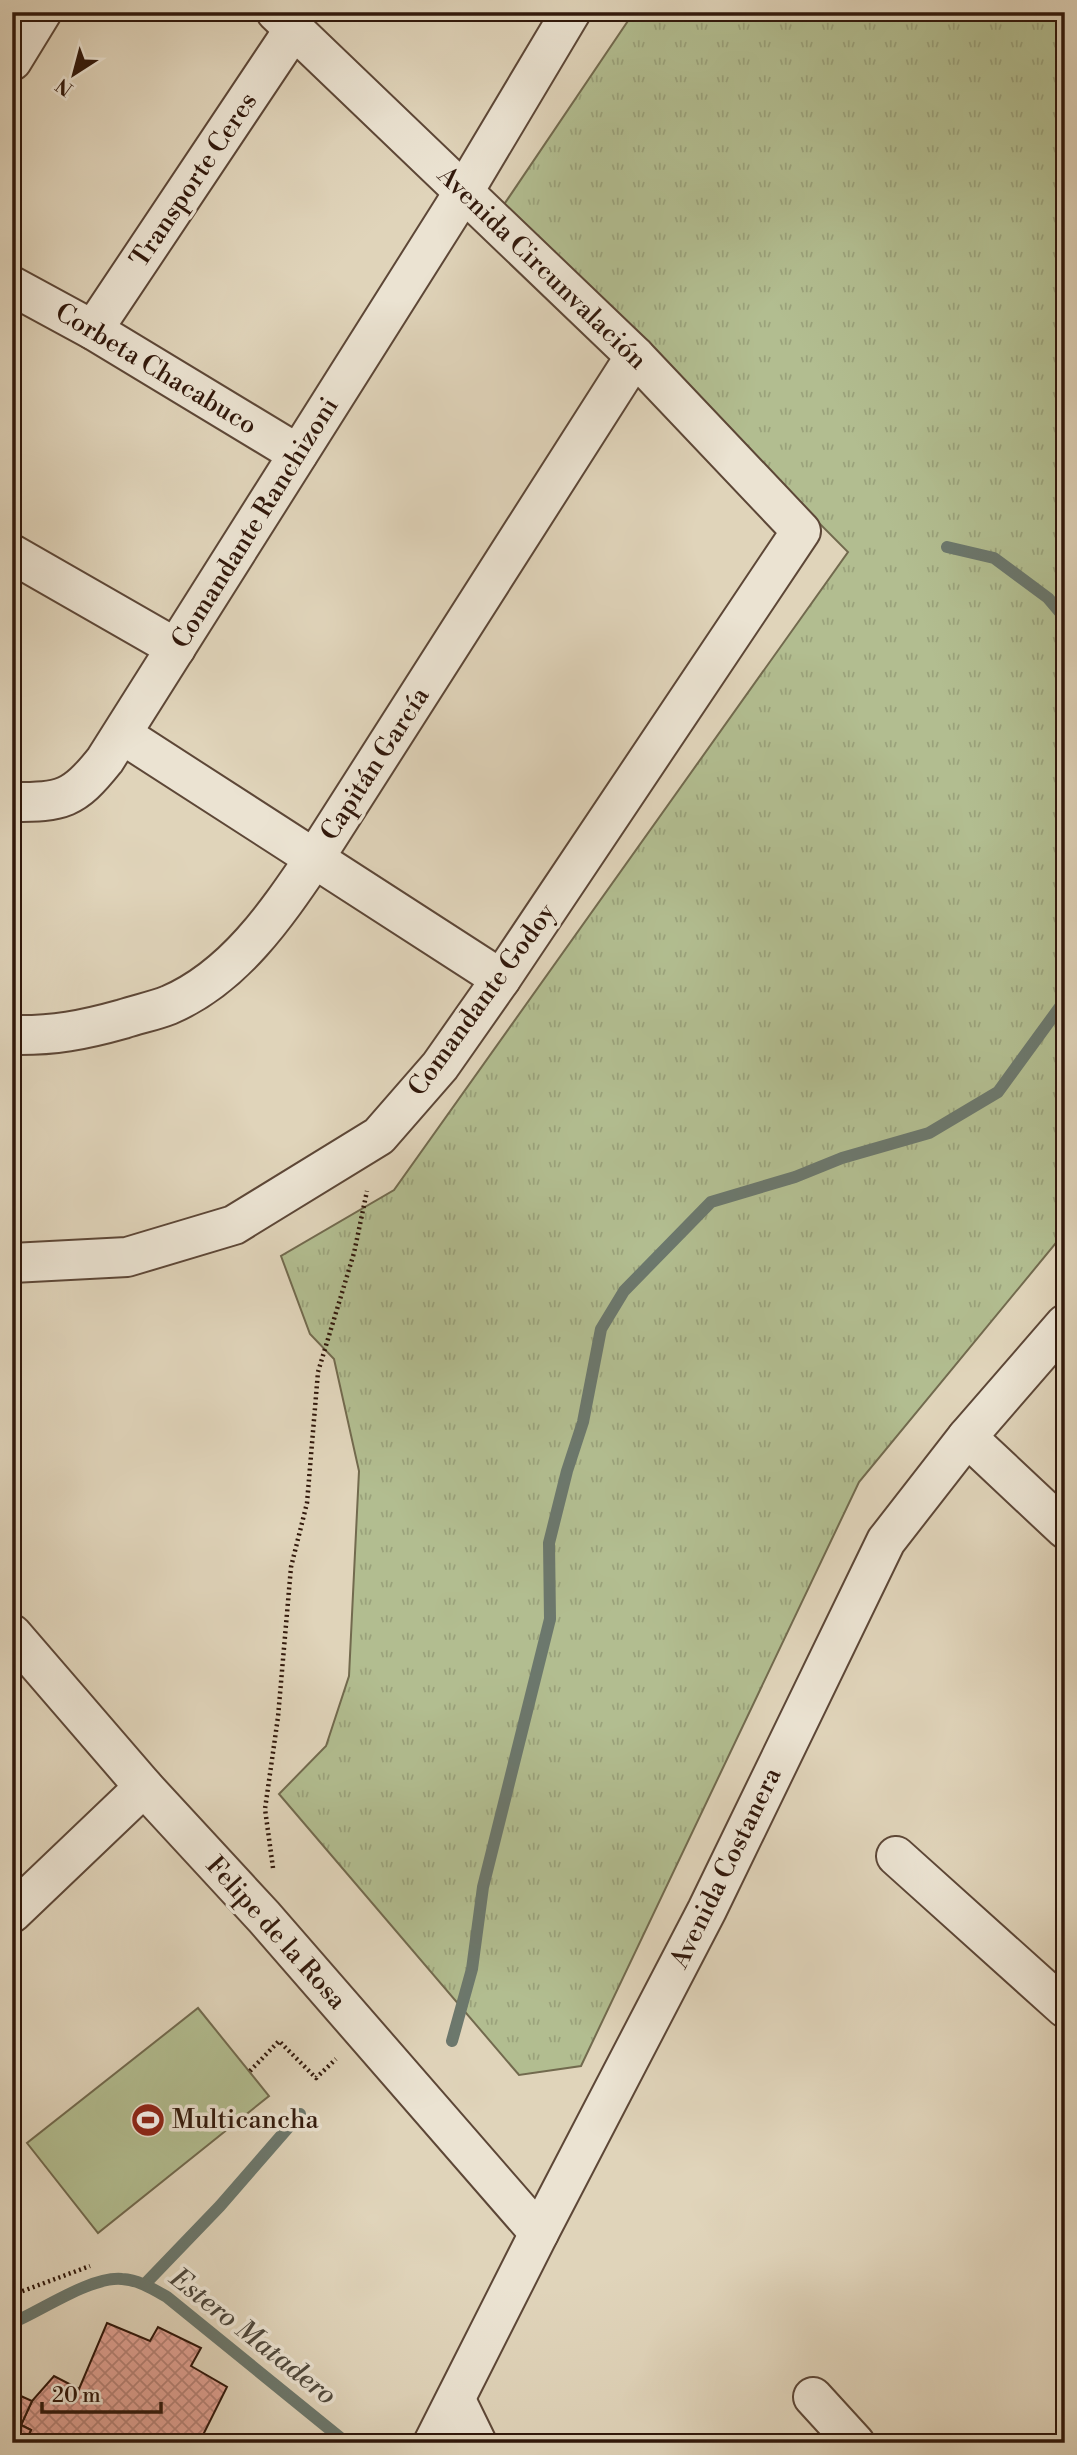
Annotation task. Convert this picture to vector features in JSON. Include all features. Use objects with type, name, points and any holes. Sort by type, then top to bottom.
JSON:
[{"type":"street","points":[[12,61],[42,12]]},
{"type":"street","name":"Comandante Ranchizoni","points":[[12,803],[43,802],[68,797],[88,781],[123,735],[463,193],[570,12]]},
{"type":"street","name":"Avenida Circunvalación","points":[[285,21],[635,356],[801,531]]},
{"type":"street","name":"Transporte Ceres","points":[[93,330],[285,21]]},
{"type":"street","name":"Corbeta Chacabuco","points":[[12,286],[93,330],[298,454]]},
{"type":"street","name":"Capitán García","points":[[12,1035],[47,1036],[169,1005],[227,968],[274,918],[635,356]]},
{"type":"street","name":"Comandante Godoy","points":[[12,1263],[127,1257],[234,1225],[379,1136],[440,1066],[501,979],[801,531]]},
{"type":"street","points":[[12,554],[176,648]]},
{"type":"street","points":[[123,735],[501,979]]},
{"type":"street","name":"Avenida Costanera","points":[[433,2443],[707,1910],[886,1541],[967,1437],[1065,1325]]},
{"type":"street","points":[[967,1437],[1065,1530]]},
{"type":"street","name":"Felipe de la Rosa","points":[[12,1634],[144,1787],[264,1917],[539,2233]]},
{"type":"street","points":[[12,1913],[144,1787]]},
{"type":"street","points":[[896,1856],[1065,2008]]},
{"type":"street","points":[[813,2397],[855,2443]]},
{"type":"street","points":[[456,2400],[477,2443]]},
{"type":"path","points":[[264,1917],[274,1864],[265,1809],[278,1717],[291,1567],[306,1503],[318,1372],[354,1253],[379,1136]]},
{"type":"path","points":[[250,2071],[279,2041],[316,2078],[365,2032]]},
{"type":"path","points":[[12,2295],[90,2266]]},
{"type":"green space","points":[[634,12],[1065,12],[1065,1232],[859,1482],[581,2066],[519,2075],[279,1794],[326,1746],[349,1676],[359,1471],[334,1359],[310,1334],[281,1256],[394,1190],[848,552],[503,206]]},
{"type":"green space","name":"Multicancha","points":[[198,2008],[269,2096],[98,2233],[27,2143]]},
{"type":"building","points":[[107,2323],[150,2341],[158,2327],[201,2348],[191,2366],[227,2387],[199,2443],[25,2443],[31,2430],[21,2425],[32,2401],[54,2376],[79,2389]]},
{"type":"building","points":[[12,2392],[32,2401],[21,2425],[31,2430],[25,2443],[12,2443]]},
{"type":"waterway","points":[[947,547],[994,558],[1048,598],[1065,618]]},
{"type":"waterway","points":[[452,2041],[472,1969],[483,1887],[550,1619],[549,1543],[567,1471],[583,1422],[601,1329],[624,1291],[711,1202],[795,1177],[842,1158],[929,1133],[998,1092],[1065,1000]]},
{"type":"waterway","points":[[145,2284],[220,2206],[300,2114]]},
{"type":"waterway","name":"Estero Matadero","points":[[12,2323],[96,2283],[122,2279],[140,2283],[167,2297],[343,2440]]},
{"type":"place","name":"Multicancha","points":[[148,2120]]}]
